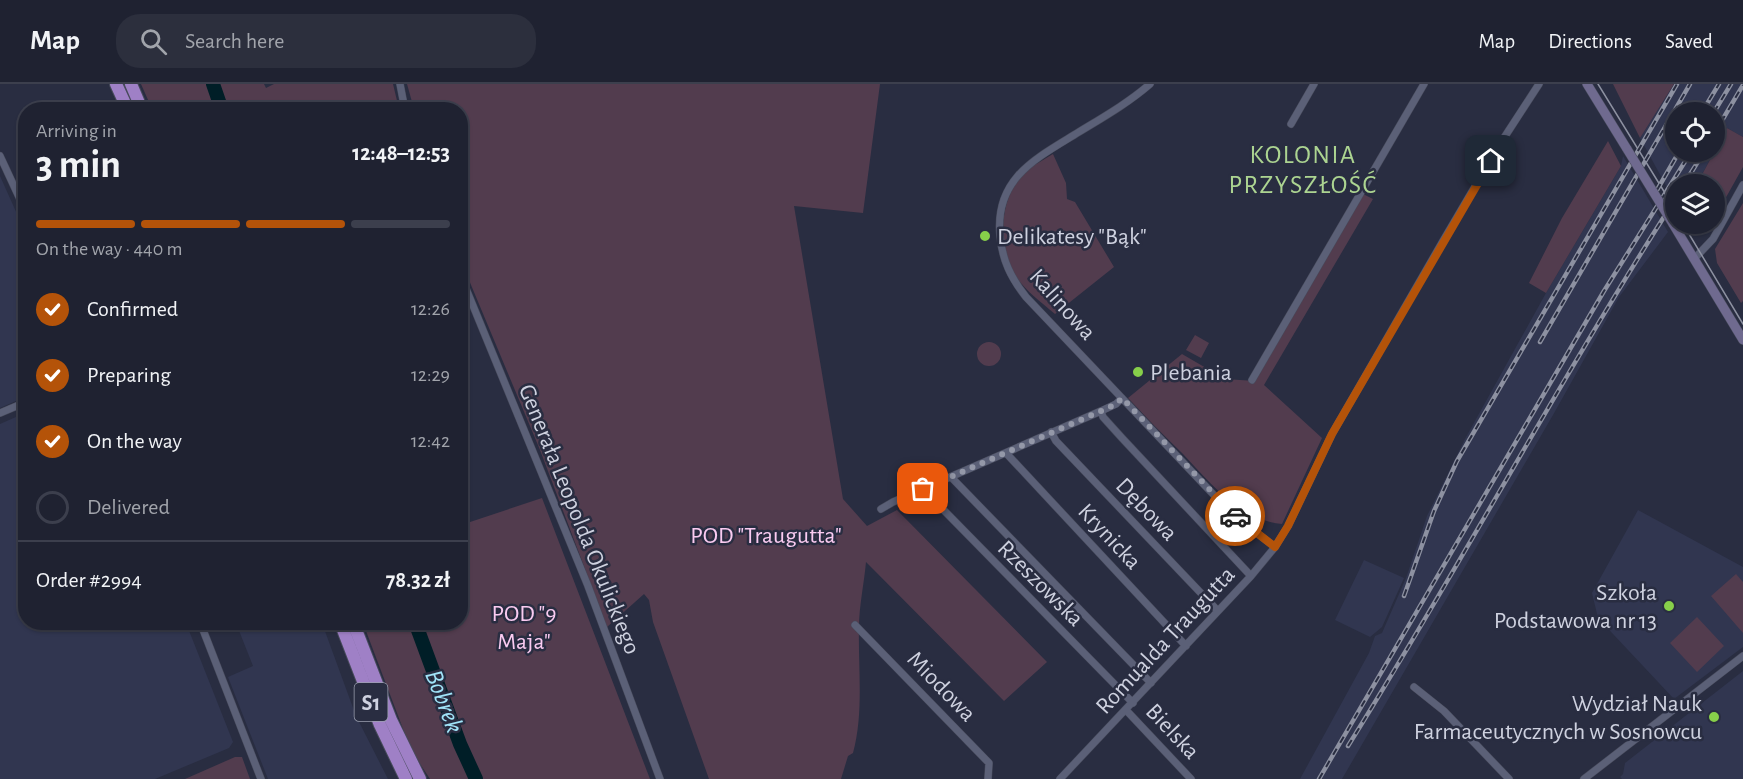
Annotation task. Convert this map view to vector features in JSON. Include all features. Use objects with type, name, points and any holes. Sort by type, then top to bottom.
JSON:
[{"type":"highway","points":[[116,84],[124,102]]},
{"type":"highway","points":[[130,84],[138,102]]},
{"type":"highway","name":"S1","points":[[343,630],[380,725],[406,779]]},
{"type":"highway","name":"S1","points":[[356,630],[391,720],[420,779]]},
{"type":"main road","points":[[1587,84],[1743,340]]},
{"type":"street","points":[[400,84],[403,102]]},
{"type":"street","name":"Kalinowa","points":[[1150,84],[1121,106],[1031,162],[1017,176],[1007,192],[1000,211],[1001,247],[1005,263],[1026,297],[1231,513],[1275,547]]},
{"type":"street","points":[[1291,124],[1314,84]]},
{"type":"street","points":[[1252,380],[1424,84]]},
{"type":"street","name":"Romualda Traugutta","points":[[1060,779],[1251,576],[1275,547],[1288,526],[1332,434],[1500,144],[1539,84]]},
{"type":"street","points":[[0,156],[18,195]]},
{"type":"street","points":[[1694,259],[1713,239],[1743,185]]},
{"type":"street","name":"Generała Leopolda Okulickiego","points":[[468,294],[588,586],[660,779]]},
{"type":"street","points":[[881,509],[1101,411],[1116,404],[1122,398]]},
{"type":"street","points":[[0,413],[18,405]]},
{"type":"street","points":[[1101,411],[1103,417],[1122,438],[1251,576]]},
{"type":"street","name":"Dębowa","points":[[1051,432],[1056,441],[1218,611]]},
{"type":"street","name":"Krynicka","points":[[1006,453],[1186,646]]},
{"type":"street","points":[[951,477],[1151,683]]},
{"type":"street","name":"Rzeszowska","points":[[923,489],[1133,703]]},
{"type":"street","name":"Miodowa","points":[[855,625],[989,763],[988,779]]},
{"type":"street","points":[[203,630],[261,779]]},
{"type":"street","points":[[1584,779],[1743,656]]},
{"type":"street","points":[[1414,687],[1444,711],[1509,779]]},
{"type":"street","name":"Bielska","points":[[1126,710],[1191,779]]},
{"type":"shaded area","points":[[1674,84],[1743,84],[1743,137],[1727,128],[1725,132],[1725,102],[1665,102],[1665,162],[1709,162],[1702,174],[1665,174],[1665,184],[1640,138]]},
{"type":"shaded area","points":[[1623,156],[1665,227],[1666,234],[1619,297],[1342,779],[1300,779],[1369,653],[1375,636],[1382,633],[1406,578],[1427,516],[1465,439],[1546,293],[1621,166]]},
{"type":"shaded area","points":[[0,176],[18,216],[18,400],[0,408]]},
{"type":"shaded area","points":[[18,416],[18,630],[189,630],[233,742],[229,748],[155,779],[0,779],[0,424]]},
{"type":"shaded area","name":"Szkoła Podstawowa nr 13","points":[[1638,510],[1743,567],[1743,647],[1674,699],[1598,618],[1592,593]]},
{"type":"shaded area","points":[[1364,560],[1404,578],[1382,627],[1370,637],[1335,620]]},
{"type":"shaded area","points":[[239,630],[325,630],[356,716],[388,779],[268,779],[228,677],[253,666]]},
{"type":"shaded area","name":"Wydział Nauk Farmaceutycznych w Sosnowcu","points":[[1743,671],[1743,779],[1622,779],[1620,777],[1623,774],[1625,763]]},
{"type":"green space","points":[[141,84],[264,84],[266,88],[274,84],[393,84],[397,102],[149,102]]},
{"type":"green space","name":"POD \"Traugutta\"","points":[[407,84],[880,84],[863,213],[794,206],[843,499],[867,526],[897,510],[1047,662],[1004,701],[866,562],[859,619],[858,722],[853,753],[848,756],[841,779],[709,779],[653,622],[649,600],[644,594],[607,627],[540,450],[468,278],[468,102],[412,102]]},
{"type":"green space","points":[[1613,84],[1674,84],[1640,138]]},
{"type":"green space","points":[[1727,128],[1743,137],[1743,167],[1725,199],[1725,174],[1702,174],[1709,162],[1725,162]]},
{"type":"green space","points":[[1608,141],[1621,166],[1546,293],[1529,283],[1562,218]]},
{"type":"green space","points":[[1053,154],[1066,183],[1067,199],[1075,202],[1114,267],[1055,314],[1028,291],[1015,275],[1005,249],[1003,234],[1006,204],[1011,191],[1029,169]]},
{"type":"green space","points":[[1363,194],[1373,199],[1264,385],[1322,438],[1282,524],[1267,521],[1239,508],[1215,488],[1128,398],[1182,354],[1225,379],[1255,381]]},
{"type":"green space","points":[[1743,203],[1743,301],[1741,303],[1717,263],[1715,249]]},
{"type":"green space","points":[[1195,335],[1209,343],[1201,358],[1186,350]]},
{"type":"green space","points":[[989,342],[997,346],[1001,354],[997,362],[989,366],[981,362],[977,354],[981,346]]},
{"type":"green space","name":"POD \"9 Maja\"","points":[[542,498],[650,779],[430,779],[411,750],[366,630],[468,630],[468,523]]},
{"type":"green space","points":[[1736,574],[1743,582],[1743,633],[1711,596]]},
{"type":"green space","points":[[1697,617],[1724,646],[1697,672],[1670,643]]},
{"type":"green space","points":[[235,757],[242,757],[250,779],[185,779]]},
{"type":"waterway","name":"Bobrek","points":[[213,84],[219,102]]},
{"type":"waterway","name":"Bobrek","points":[[418,630],[460,744],[476,779]]},
{"type":"tram line","points":[[1598,84],[1665,193]]},
{"type":"tram line","points":[[1689,234],[1743,324]]},
{"type":"railway","points":[[1404,596],[1434,511],[1457,461],[1677,84]]},
{"type":"railway","points":[[1540,342],[1690,84]]},
{"type":"railway","points":[[1708,102],[1719,84]]},
{"type":"railway","points":[[1720,102],[1731,84]]},
{"type":"railway","points":[[1725,115],[1743,85]]},
{"type":"railway","points":[[1657,190],[1673,162]]},
{"type":"railway","points":[[1319,779],[1604,291],[1685,162]]},
{"type":"railway","points":[[1690,174],[1698,162]]},
{"type":"railway","points":[[1348,746],[1592,334],[1665,216]]},
{"type":"way so far","points":[[923,489],[1101,411],[1116,404],[1122,398],[1197,479],[1235,516]]},
{"type":"place","name":"Delikatesy \"Bąk\"","points":[[985,236]]},
{"type":"place","name":"Plebania","points":[[1138,372]]},
{"type":"place","name":"Szkoła Podstawowa nr 13","points":[[1669,606]]},
{"type":"place","name":"Wydział Nauk Farmaceutycznych w Sosnowcu","points":[[1714,717]]},
{"type":"district","name":"KOLONIA PRZYSZŁOŚĆ","points":[[1303,169]]},
{"type":"route","points":[[1235,516],[1275,547],[1288,526],[1332,434],[1491,161]]}]
